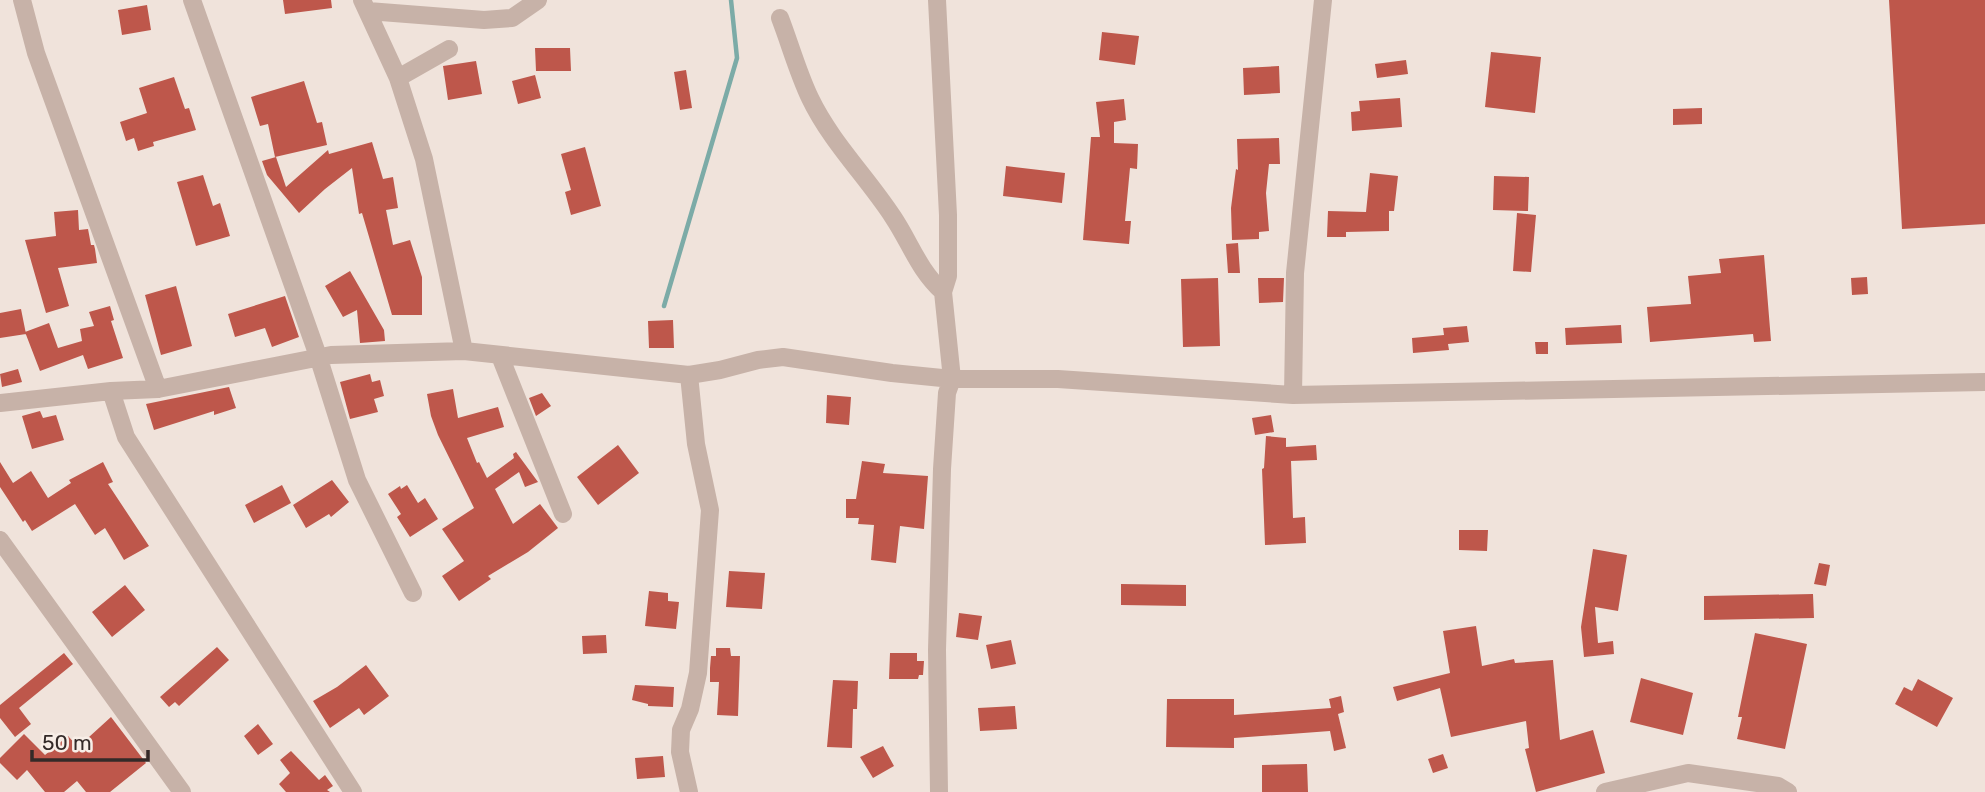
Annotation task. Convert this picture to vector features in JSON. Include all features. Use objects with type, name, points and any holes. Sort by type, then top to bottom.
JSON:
[{"type":"street","points":[[22,0],[36,53],[158,389]]},
{"type":"street","points":[[192,0],[318,356],[358,480],[414,593]]},
{"type":"street","points":[[365,6],[484,20],[512,18],[538,0]]},
{"type":"street","points":[[937,0],[948,215],[948,276],[943,292],[952,379],[947,393],[942,470],[937,650],[939,792]]},
{"type":"street","points":[[1293,396],[1295,273],[1323,0]]},
{"type":"street","points":[[365,6],[398,78],[424,159],[464,351]]},
{"type":"street","points":[[780,18],[810,99],[853,166],[897,222],[923,270],[943,292]]},
{"type":"street","points":[[398,78],[449,49]]},
{"type":"street","points":[[0,402],[158,389],[318,356],[464,351],[690,375],[783,357],[952,379],[1058,379],[1293,396],[1985,382]]},
{"type":"street","points":[[500,356],[563,514]]},
{"type":"street","points":[[689,792],[680,751],[681,730],[690,709],[698,673],[710,510],[696,444],[690,375]]},
{"type":"street","points":[[111,391],[127,437],[354,792]]},
{"type":"street","points":[[0,540],[182,792]]},
{"type":"street","points":[[1605,792],[1688,773],[1778,786],[1788,792]]},
{"type":"building","points":[[283,0],[331,0],[332,8],[285,14]]},
{"type":"building","points":[[1889,0],[1985,0],[1985,224],[1902,229]]},
{"type":"building","points":[[147,5],[151,30],[122,35],[118,10]]},
{"type":"building","points":[[1102,32],[1139,36],[1135,65],[1099,60]]},
{"type":"building","points":[[535,48],[570,48],[571,71],[536,71]]},
{"type":"building","points":[[1491,52],[1541,57],[1535,113],[1485,107]]},
{"type":"building","points":[[1406,60],[1408,74],[1377,78],[1375,64]]},
{"type":"building","points":[[476,61],[482,94],[448,100],[443,66]]},
{"type":"building","points":[[1279,66],[1280,93],[1244,95],[1243,68]]},
{"type":"building","points":[[686,70],[692,108],[680,110],[674,72]]},
{"type":"building","points":[[535,75],[541,98],[518,104],[512,81]]},
{"type":"building","points":[[174,77],[185,109],[189,108],[196,130],[153,142],[154,146],[138,151],[134,138],[126,141],[120,122],[147,113],[139,88]]},
{"type":"building","points":[[304,81],[317,123],[322,122],[327,145],[275,157],[268,124],[260,126],[251,97]]},
{"type":"building","points":[[1400,98],[1402,127],[1352,131],[1351,112],[1360,111],[1359,101]]},
{"type":"building","points":[[1124,99],[1126,120],[1114,122],[1114,143],[1138,144],[1137,169],[1130,168],[1125,221],[1131,221],[1129,244],[1083,240],[1091,137],[1100,137],[1096,102]]},
{"type":"building","points":[[1702,108],[1702,124],[1673,125],[1673,109]]},
{"type":"building","points":[[1279,138],[1280,164],[1269,164],[1266,193],[1269,231],[1259,232],[1259,239],[1232,240],[1231,208],[1236,169],[1238,170],[1237,139]]},
{"type":"building","points":[[372,142],[383,179],[393,177],[398,208],[386,210],[393,245],[410,240],[422,277],[422,315],[392,315],[362,213],[359,214],[352,168],[299,213],[267,175],[262,161],[276,157],[286,187],[328,150],[329,154]]},
{"type":"building","points":[[585,147],[601,206],[571,215],[565,192],[571,190],[561,154]]},
{"type":"building","points":[[1006,166],[1065,173],[1062,203],[1003,196]]},
{"type":"building","points":[[1370,173],[1398,176],[1394,211],[1389,211],[1389,231],[1346,232],[1346,237],[1327,237],[1328,211],[1366,212]]},
{"type":"building","points":[[203,175],[213,206],[220,203],[230,236],[196,246],[177,182]]},
{"type":"building","points":[[1494,176],[1529,177],[1528,211],[1493,210]]},
{"type":"building","points":[[78,210],[79,230],[88,229],[97,263],[58,268],[69,306],[46,313],[25,240],[56,236],[54,212]]},
{"type":"building","points":[[1517,213],[1536,215],[1531,272],[1513,271]]},
{"type":"building","points":[[1238,243],[1240,273],[1228,273],[1226,244]]},
{"type":"building","points":[[1764,255],[1771,341],[1754,342],[1753,334],[1650,342],[1647,307],[1691,304],[1688,276],[1721,273],[1719,259]]},
{"type":"building","points":[[350,271],[384,330],[385,341],[360,343],[357,310],[343,317],[325,286]]},
{"type":"building","points":[[1867,277],[1868,294],[1852,295],[1851,278]]},
{"type":"building","points":[[1218,278],[1220,346],[1183,347],[1181,279]]},
{"type":"building","points":[[1258,278],[1284,278],[1283,302],[1259,303]]},
{"type":"building","points":[[176,286],[192,346],[161,355],[145,295]]},
{"type":"building","points":[[285,296],[299,337],[272,347],[265,328],[235,337],[228,314]]},
{"type":"building","points":[[110,306],[114,320],[111,321],[123,358],[88,369],[83,355],[40,371],[25,332],[49,323],[58,348],[82,341],[80,329],[94,326],[89,312]]},
{"type":"building","points":[[21,309],[26,334],[0,338],[0,313]]},
{"type":"building","points":[[673,320],[674,348],[649,348],[648,321]]},
{"type":"building","points":[[1621,325],[1622,343],[1566,345],[1565,328]]},
{"type":"building","points":[[1467,326],[1469,342],[1448,344],[1449,350],[1413,353],[1412,338],[1444,335],[1443,328]]},
{"type":"building","points":[[1535,342],[1548,342],[1548,354],[1536,354]]},
{"type":"building","points":[[18,369],[22,382],[2,387],[0,374]]},
{"type":"building","points":[[370,374],[372,382],[380,380],[384,396],[374,399],[378,412],[350,419],[340,382]]},
{"type":"building","points":[[229,387],[236,408],[214,415],[214,411],[154,430],[146,404]]},
{"type":"building","points":[[453,389],[458,418],[498,407],[504,427],[467,438],[477,463],[479,462],[487,478],[514,458],[513,454],[516,452],[538,482],[525,487],[519,472],[495,489],[513,524],[540,504],[558,528],[528,552],[488,576],[491,579],[459,601],[442,576],[464,561],[442,529],[474,508],[438,435],[427,394]]},
{"type":"building","points":[[542,393],[551,406],[536,416],[529,398]]},
{"type":"building","points":[[827,395],[851,397],[849,425],[826,423]]},
{"type":"building","points":[[40,411],[43,418],[56,415],[64,440],[32,449],[22,416]]},
{"type":"building","points":[[1271,415],[1274,432],[1255,435],[1252,418]]},
{"type":"building","points":[[1266,436],[1286,438],[1286,447],[1316,445],[1317,460],[1291,461],[1293,518],[1305,517],[1306,543],[1265,545],[1262,469]]},
{"type":"building","points":[[618,445],[639,473],[598,505],[577,477]]},
{"type":"building","points":[[862,461],[885,464],[883,473],[928,476],[924,529],[900,526],[896,563],[871,560],[874,525],[858,524],[859,518],[846,518],[846,499],[856,499]]},
{"type":"building","points":[[0,462],[13,483],[31,471],[48,498],[71,483],[69,480],[103,462],[113,482],[108,484],[149,546],[124,560],[105,528],[95,535],[75,504],[32,531],[0,487]]},
{"type":"building","points":[[332,480],[349,502],[331,517],[329,514],[306,528],[293,505]]},
{"type":"building","points":[[282,485],[291,503],[254,523],[245,505]]},
{"type":"building","points":[[407,485],[418,503],[425,498],[438,519],[410,537],[397,517],[401,514],[388,494]]},
{"type":"building","points":[[1459,530],[1488,530],[1487,551],[1459,550]]},
{"type":"building","points":[[1593,549],[1627,555],[1618,611],[1595,607],[1598,643],[1613,641],[1614,654],[1584,657],[1581,627]]},
{"type":"building","points":[[1819,563],[1830,565],[1826,586],[1814,584]]},
{"type":"building","points":[[729,571],[765,573],[762,609],[726,607]]},
{"type":"building","points":[[1121,584],[1186,585],[1186,606],[1121,605]]},
{"type":"building","points":[[125,585],[145,610],[112,637],[92,612]]},
{"type":"building","points":[[649,591],[668,593],[668,601],[679,602],[676,629],[645,626]]},
{"type":"building","points":[[1813,594],[1814,618],[1704,620],[1704,596]]},
{"type":"building","points":[[959,613],[982,616],[978,640],[956,637]]},
{"type":"building","points":[[1476,626],[1482,666],[1514,659],[1515,663],[1553,660],[1560,740],[1593,730],[1605,773],[1536,792],[1525,749],[1529,748],[1526,721],[1451,737],[1440,688],[1397,701],[1393,687],[1450,673],[1443,631]]},
{"type":"building","points":[[1755,633],[1807,644],[1785,749],[1737,739],[1742,717],[1738,717]]},
{"type":"building","points":[[606,635],[607,653],[583,654],[582,636]]},
{"type":"building","points":[[1011,640],[1016,664],[991,669],[986,645]]},
{"type":"building","points":[[217,647],[229,660],[179,706],[175,702],[169,707],[160,697]]},
{"type":"building","points":[[716,648],[730,648],[731,656],[740,656],[738,716],[717,715],[719,682],[710,682],[711,656],[716,656]]},
{"type":"building","points":[[64,653],[73,664],[19,708],[31,724],[15,737],[0,718],[0,705]]},
{"type":"building","points":[[890,653],[917,653],[917,661],[924,661],[923,675],[919,675],[918,679],[889,679]]},
{"type":"building","points":[[366,665],[389,696],[364,715],[359,708],[330,728],[313,701]]},
{"type":"building","points":[[1641,678],[1693,693],[1683,735],[1630,722]]},
{"type":"building","points":[[1918,679],[1953,698],[1937,727],[1895,704],[1904,687],[1912,691]]},
{"type":"building","points":[[833,680],[858,681],[857,709],[853,709],[852,748],[827,747]]},
{"type":"building","points":[[635,685],[674,687],[673,707],[648,706],[632,700]]},
{"type":"building","points":[[1341,696],[1344,712],[1338,714],[1346,748],[1334,751],[1330,731],[1234,738],[1234,748],[1166,747],[1167,699],[1234,699],[1234,715],[1331,708],[1329,699]]},
{"type":"building","points":[[1015,706],[1017,729],[980,731],[978,708]]},
{"type":"building","points":[[111,717],[146,763],[110,792],[86,792],[77,781],[64,792],[45,792],[27,770],[17,780],[0,763],[0,758],[24,734],[45,755],[68,736],[78,747]]},
{"type":"building","points":[[258,724],[273,744],[258,755],[244,736]]},
{"type":"building","points":[[883,746],[894,766],[873,778],[860,757]]},
{"type":"building","points":[[291,751],[319,780],[325,775],[333,786],[327,790],[330,792],[286,792],[279,784],[290,773],[280,760]]},
{"type":"building","points":[[1443,754],[1448,768],[1433,773],[1428,759]]},
{"type":"building","points":[[663,756],[665,777],[637,779],[635,758]]},
{"type":"building","points":[[1307,764],[1308,792],[1262,792],[1262,765]]},
{"type":"waterway","points":[[664,306],[737,58],[731,0]]}]
